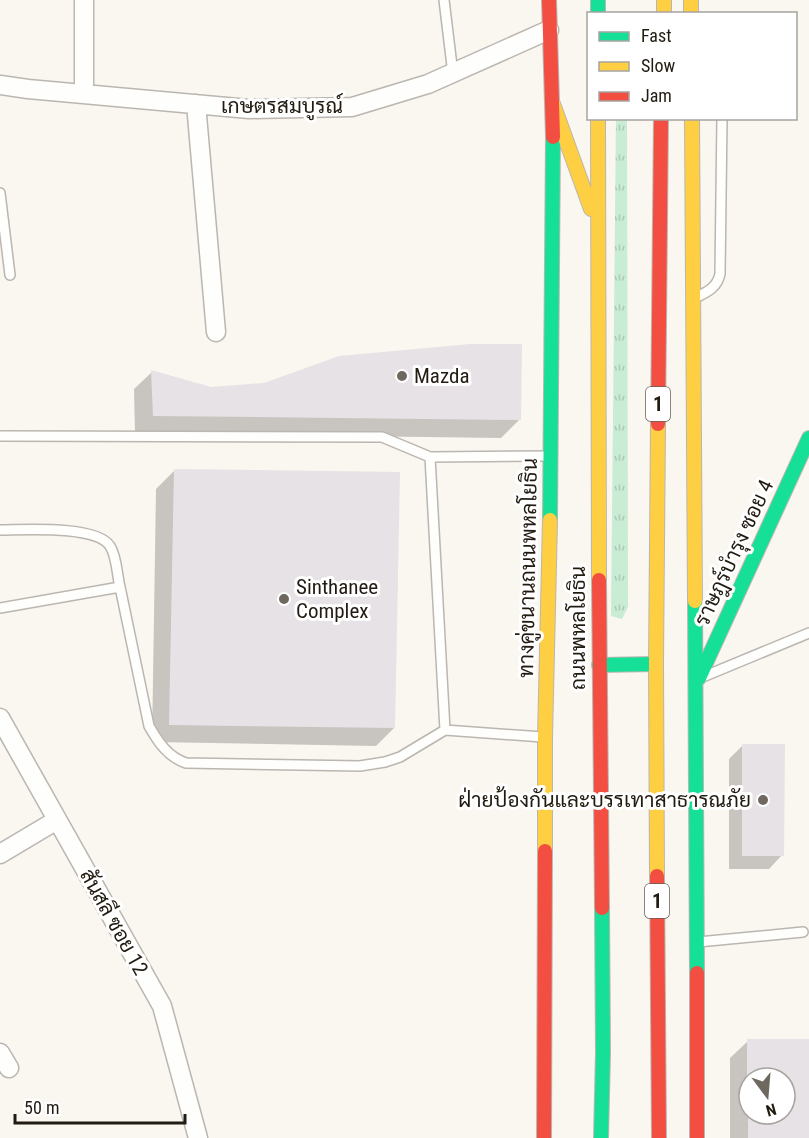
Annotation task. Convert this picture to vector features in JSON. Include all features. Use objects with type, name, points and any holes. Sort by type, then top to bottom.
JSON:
[{"type":"main road","name":"ทางคู่ขนานถนนพหลโยธิน","points":[[544,1138],[545,738],[552,456],[553,104],[549,0]]},
{"type":"main road","points":[[553,104],[598,228]]},
{"type":"main road","name":"ถนนพหลโยธิน","points":[[598,120],[599,665],[603,1052],[601,1138]]},
{"type":"main road","name":"1","points":[[659,1138],[656,664],[661,120]]},
{"type":"main road","name":"1","points":[[692,120],[698,681],[697,1138]]},
{"type":"main road","name":"ราษฎร์บำรุง ซอย 4","points":[[698,681],[809,438]]},
{"type":"main road","points":[[599,665],[656,664]]},
{"type":"main road","points":[[528,1130],[544,1105]]},
{"type":"street","points":[[84,0],[84,94]]},
{"type":"street","name":"เกษตรสมบูรณ์","points":[[0,85],[249,109],[352,107],[428,84],[549,30]]},
{"type":"street","points":[[196,104],[216,332]]},
{"type":"street","name":"สันสลี ซอย 12","points":[[0,718],[162,1006],[198,1138]]},
{"type":"street","points":[[0,854],[57,820]]},
{"type":"lane","points":[[444,0],[453,74]]},
{"type":"lane","points":[[693,299],[712,289],[719,281],[722,120]]},
{"type":"lane","points":[[0,193],[10,275]]},
{"type":"lane","points":[[0,436],[382,437],[430,458],[552,456]]},
{"type":"lane","points":[[430,458],[446,730]]},
{"type":"lane","points":[[0,530],[62,531],[97,536],[110,547],[149,726],[162,747],[178,760],[198,764],[367,766],[400,757],[446,730],[545,738]]},
{"type":"lane","points":[[0,608],[120,587]]},
{"type":"lane","points":[[698,681],[809,633]]},
{"type":"lane","points":[[696,942],[803,932]]},
{"type":"green space","points":[[616,120],[627,120],[628,607],[622,619],[611,616]]},
{"type":"building","name":"Mazda","points":[[470,344],[522,344],[521,420],[153,416],[151,370],[211,387],[264,383],[339,356]]},
{"type":"building","name":"Sinthanee Complex","points":[[174,469],[400,472],[395,728],[169,725]]},
{"type":"building","name":"ฝ่ายป้องกันและบรรเทาสาธารณภัย","points":[[742,744],[785,744],[784,856],[742,856]]},
{"type":"building","points":[[747,1039],[809,1039],[809,1138],[748,1138],[748,1126],[797,1126],[797,1066],[747,1066]]},
{"type":"traffic: fast","points":[[598,0],[598,12]]},
{"type":"traffic: fast","points":[[550,520],[553,137]]},
{"type":"traffic: fast","points":[[699,678],[809,438]]},
{"type":"traffic: fast","points":[[695,601],[697,973]]},
{"type":"traffic: fast","points":[[599,665],[656,664]]},
{"type":"traffic: fast","points":[[601,1138],[602,908]]},
{"type":"traffic: slow","points":[[664,0],[664,12]]},
{"type":"traffic: slow","points":[[691,0],[691,12]]},
{"type":"traffic: slow","points":[[553,104],[591,209]]},
{"type":"traffic: slow","points":[[598,120],[599,580]]},
{"type":"traffic: slow","points":[[692,120],[695,601]]},
{"type":"traffic: slow","points":[[657,876],[658,424]]},
{"type":"traffic: slow","points":[[545,851],[550,520]]},
{"type":"traffic: jam","points":[[549,0],[553,137]]},
{"type":"traffic: jam","points":[[658,424],[661,120]]},
{"type":"traffic: jam","points":[[599,580],[602,908]]},
{"type":"traffic: jam","points":[[544,1138],[545,851]]},
{"type":"traffic: jam","points":[[657,876],[659,1138]]},
{"type":"traffic: jam","points":[[697,973],[697,1138]]},
{"type":"place","name":"Mazda","points":[[402,376]]},
{"type":"place","name":"Sinthanee Complex","points":[[284,599]]},
{"type":"place","name":"ฝ่ายป้องกันและบรรเทาสาธารณภัย","points":[[763,800]]}]
